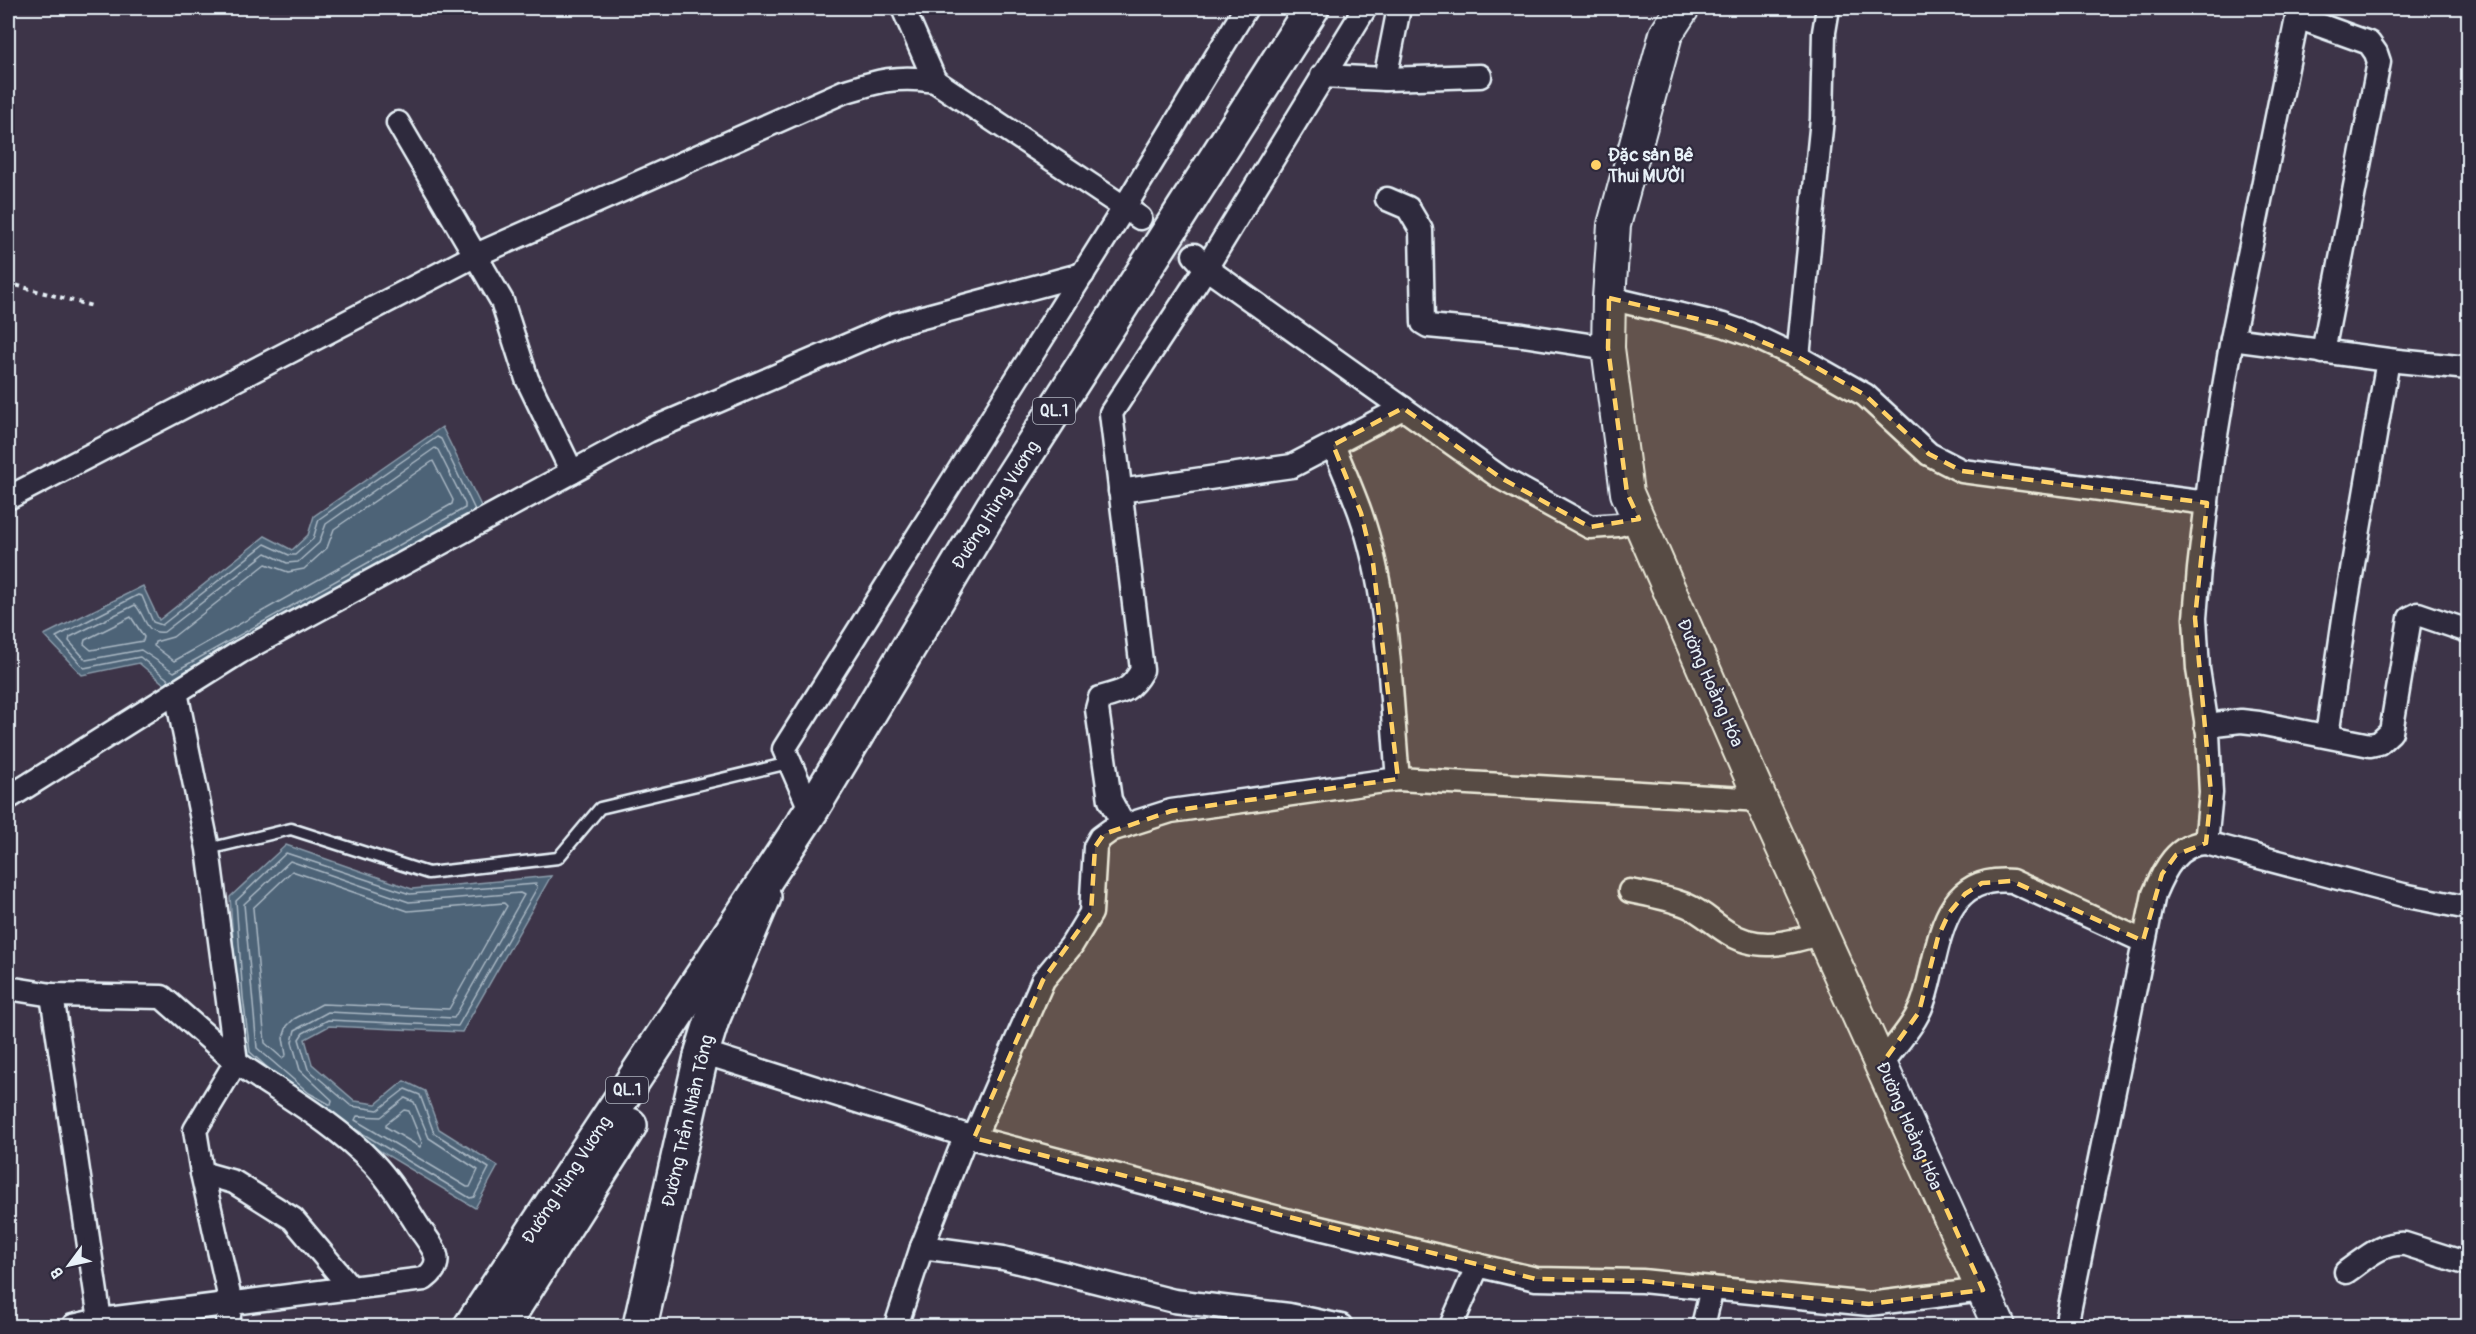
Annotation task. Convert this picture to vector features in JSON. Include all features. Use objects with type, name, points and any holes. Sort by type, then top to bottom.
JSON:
[{"type":"main road","name":"Đường Hùng Vương","points":[[471,1326],[811,811],[992,508],[1312,8]]},
{"type":"main road","name":"Đường Hoằng Hóa","points":[[1683,8],[1665,34],[1614,225],[1608,348],[1628,493],[1761,800],[1999,1326]]},
{"type":"main road","name":"Đường Hùng Vương","points":[[502,1326],[625,1133],[708,994],[782,854]]},
{"type":"main road","name":"Đường Trần Nhân Tông","points":[[640,1326],[702,1052],[712,1020],[782,854]]},
{"type":"street","points":[[903,8],[935,81]]},
{"type":"street","points":[[811,811],[784,749],[1083,274],[1132,213],[1246,8]]},
{"type":"street","points":[[1124,826],[1110,800],[1097,709],[1100,698],[1124,692],[1134,684],[1142,670],[1111,413],[1200,262],[1365,8]]},
{"type":"street","points":[[1385,79],[1399,8]]},
{"type":"street","points":[[1798,357],[1822,118],[1824,32],[1828,8]]},
{"type":"street","points":[[2206,843],[2211,793],[2195,618],[2207,503],[2232,339],[2298,12],[2369,43],[2379,62],[2323,352]]},
{"type":"street","points":[[1322,76],[1385,79],[1480,76]]},
{"type":"street","points":[[8,498],[476,255],[843,92],[888,78],[935,81],[1132,213]]},
{"type":"street","points":[[398,123],[502,301],[527,379],[572,472]]},
{"type":"street","points":[[1387,199],[1408,208],[1420,230],[1423,323],[1428,326],[1523,335],[1608,348]]},
{"type":"street","points":[[1200,262],[1501,478],[1590,527],[1618,525],[1639,519]]},
{"type":"street","points":[[8,798],[240,652],[648,430],[897,324],[1083,274]]},
{"type":"street","points":[[1609,298],[1722,325],[1749,334],[1798,357],[1865,395],[1929,454],[1962,471],[2207,503]]},
{"type":"street","points":[[2232,339],[2388,360],[2469,368]]},
{"type":"street","points":[[2327,736],[2346,605],[2388,360]]},
{"type":"street","points":[[1120,491],[1292,466],[1402,408]]},
{"type":"street","points":[[1333,445],[1361,513],[1383,612],[1398,779]]},
{"type":"street","points":[[2206,724],[2259,723],[2370,745],[2379,743],[2391,732],[2410,618],[2418,615],[2469,631]]},
{"type":"street","points":[[176,692],[208,849],[236,1062],[195,1130],[202,1173],[231,1304],[227,1326]]},
{"type":"street","points":[[896,1326],[922,1247],[1043,980],[1071,946],[1091,913],[1097,842],[1111,830],[1171,811],[1398,779],[1761,800]]},
{"type":"street","points":[[2066,1326],[2143,941],[2154,894],[2162,874],[2176,855],[2198,843],[2206,843],[2403,895],[2469,908]]},
{"type":"street","points":[[1881,1065],[1919,1012],[1938,937],[1949,913],[1965,894],[1982,883],[2013,880],[2143,941]]},
{"type":"street","points":[[1630,891],[1666,898],[1691,907],[1730,934],[1755,942],[1776,945],[1821,933]]},
{"type":"street","points":[[8,988],[52,995],[162,997],[236,1062],[352,1143],[391,1185],[435,1250],[438,1264],[434,1272],[424,1279],[100,1320],[73,1326]]},
{"type":"street","points":[[52,995],[100,1320]]},
{"type":"street","points":[[702,1052],[970,1137],[1294,1222],[1536,1279],[1642,1281],[1869,1304],[1983,1290]]},
{"type":"street","points":[[202,1173],[234,1182],[293,1219],[351,1288]]},
{"type":"street","points":[[2346,1272],[2379,1248],[2395,1243],[2469,1264]]},
{"type":"street","points":[[922,1247],[1003,1258],[1174,1301],[1289,1315],[1341,1326]]},
{"type":"street","points":[[1451,1326],[1478,1265]]},
{"type":"street","points":[[1703,1326],[1712,1288]]},
{"type":"lane","points":[[208,849],[291,829],[428,873],[558,858],[600,808],[789,764]]},
{"type":"path","points":[[8,283],[92,306]]},
{"type":"highlighted area","points":[[1609,298],[1723,325],[1798,357],[1865,395],[1929,454],[1962,471],[2207,503],[2195,618],[2211,793],[2206,843],[2176,855],[2162,874],[2143,941],[2012,881],[1982,883],[1965,894],[1949,913],[1938,937],[1919,1012],[1881,1065],[1983,1290],[1869,1304],[1642,1281],[1536,1279],[974,1138],[1043,980],[1091,913],[1095,847],[1104,834],[1171,811],[1398,779],[1373,563],[1361,513],[1333,445],[1403,408],[1501,478],[1590,527],[1639,519],[1627,493],[1608,348]]},
{"type":"water","points":[[442,427],[484,512],[170,689],[139,663],[82,675],[44,635],[143,586],[159,620],[265,536],[292,550],[308,535],[314,516]]},
{"type":"water","points":[[286,845],[412,889],[551,876],[462,1032],[329,1026],[305,1039],[312,1064],[355,1101],[376,1104],[404,1081],[425,1091],[439,1129],[498,1166],[475,1208],[302,1104],[244,1056],[237,998],[230,897]]},
{"type":"tunnel","points":[[1140,218],[1194,255]]},
{"type":"place","name":"Đặc sản Bê Thui MƯỜI","points":[[1596,165]]}]
